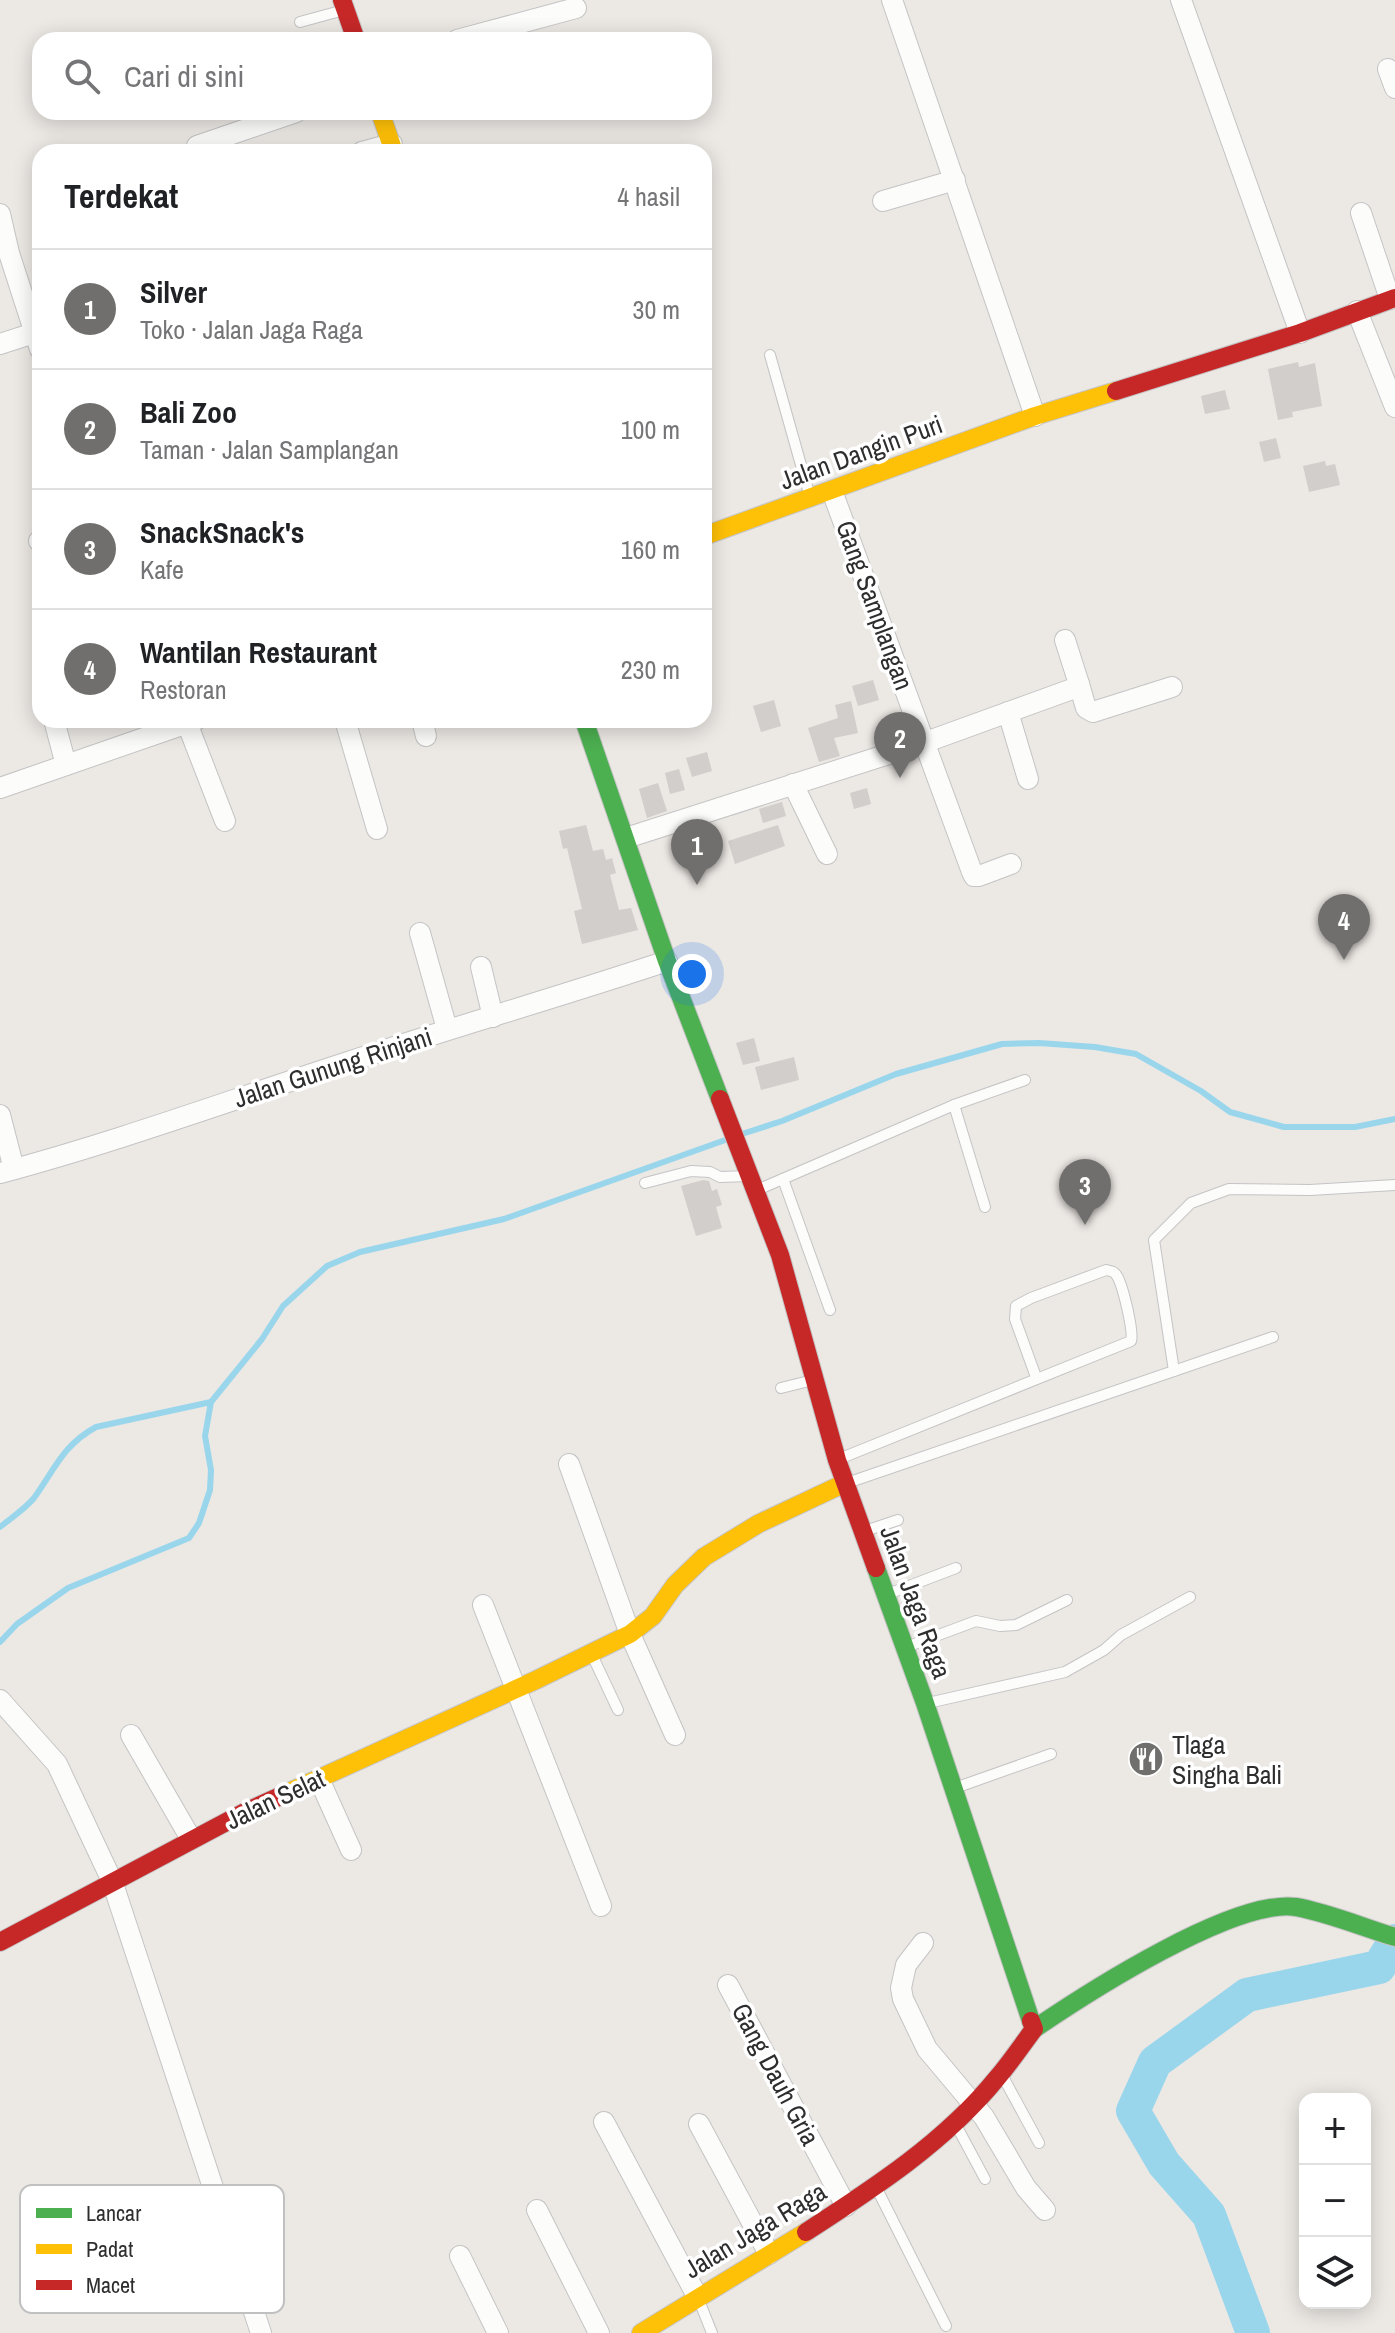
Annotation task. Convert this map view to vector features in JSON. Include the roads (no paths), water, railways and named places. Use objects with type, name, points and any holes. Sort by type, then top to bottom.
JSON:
[{"type":"street","points":[[892,0],[1035,416]]},
{"type":"street","points":[[1181,0],[1300,333]]},
{"type":"street","points":[[344,5],[353,32]]},
{"type":"street","points":[[487,32],[576,8]]},
{"type":"street","points":[[203,144],[273,120]]},
{"type":"street","points":[[383,120],[392,144]]},
{"type":"street","points":[[883,201],[955,180]]},
{"type":"street","points":[[1361,213],[1392,298]]},
{"type":"street","points":[[0,214],[32,324]]},
{"type":"street","name":"Jalan Dangin Puri","points":[[712,533],[1035,416],[1300,333],[1392,298]]},
{"type":"street","points":[[1357,311],[1395,407]]},
{"type":"street","points":[[0,344],[32,341]]},
{"type":"street","name":"Gang Samplangan","points":[[832,491],[974,876],[1011,864]]},
{"type":"street","points":[[1065,640],[1086,708],[1093,712],[1172,687]]},
{"type":"street","points":[[626,838],[926,742],[1079,684]]},
{"type":"street","points":[[1008,712],[1028,779]]},
{"type":"street","points":[[56,728],[66,765]]},
{"type":"street","points":[[0,788],[172,728]]},
{"type":"street","points":[[194,728],[225,821]]},
{"type":"street","points":[[347,728],[377,829]]},
{"type":"street","name":"Jalan Jaga Raga","points":[[587,728],[667,961],[780,1255],[837,1460],[925,1703],[1034,2029],[974,2104],[917,2158],[876,2187],[641,2333]]},
{"type":"street","points":[[793,784],[827,854]]},
{"type":"street","points":[[420,933],[447,1029]]},
{"type":"street","name":"Jalan Gunung Rinjani","points":[[7,1171],[113,1140],[447,1029],[667,961]]},
{"type":"street","points":[[481,967],[493,1017]]},
{"type":"street","points":[[0,1115],[7,1171]]},
{"type":"street","points":[[569,1464],[630,1634],[675,1735]]},
{"type":"street","name":"Jalan Selat","points":[[0,1942],[191,1839],[630,1634],[653,1616],[675,1585],[704,1557],[758,1524],[845,1483]]},
{"type":"street","points":[[483,1605],[601,1906]]},
{"type":"street","points":[[0,1700],[57,1764],[112,1881],[212,2185]]},
{"type":"street","points":[[131,1735],[191,1839]]},
{"type":"street","points":[[319,1779],[351,1850]]},
{"type":"street","points":[[1034,2029],[1200,1931],[1263,1908],[1295,1907],[1395,1937]]},
{"type":"street","points":[[923,1943],[906,1965],[901,1988],[903,1999],[927,2049],[974,2104],[1026,2188],[1045,2210]]},
{"type":"street","name":"Gang Dauh Gria","points":[[728,1985],[846,2206]]},
{"type":"street","points":[[604,2122],[697,2296]]},
{"type":"street","points":[[699,2124],[769,2254]]},
{"type":"street","points":[[537,2210],[599,2333]]},
{"type":"street","points":[[460,2256],[498,2333]]},
{"type":"street","points":[[254,2313],[261,2333]]},
{"type":"lane","points":[[300,22],[344,5]]},
{"type":"lane","points":[[770,355],[810,498]]},
{"type":"lane","points":[[645,1183],[691,1171],[710,1172],[720,1177],[783,1179],[954,1105],[1025,1080]]},
{"type":"lane","points":[[954,1105],[985,1207]]},
{"type":"lane","points":[[783,1179],[830,1310]]},
{"type":"lane","points":[[1174,1371],[1154,1240],[1191,1203],[1229,1189],[1310,1190],[1395,1185]]},
{"type":"lane","points":[[837,1460],[1131,1341],[1133,1335],[1125,1305],[1117,1276],[1112,1272],[1106,1270],[1016,1306],[1015,1319],[1036,1377]]},
{"type":"lane","points":[[845,1483],[1273,1337]]},
{"type":"lane","points":[[781,1388],[815,1380]]},
{"type":"lane","points":[[864,1532],[898,1520]]},
{"type":"lane","points":[[886,1595],[956,1568]]},
{"type":"lane","points":[[925,1703],[1065,1672],[1104,1650],[1121,1635],[1190,1597]]},
{"type":"lane","points":[[905,1648],[976,1621],[1000,1626],[1016,1625],[1067,1600]]},
{"type":"lane","points":[[591,1653],[618,1710]]},
{"type":"lane","points":[[953,1789],[1051,1754]]},
{"type":"lane","points":[[1001,2073],[1039,2143]]},
{"type":"lane","points":[[955,2123],[985,2179]]},
{"type":"lane","points":[[876,2187],[946,2326]]},
{"type":"lane","points":[[697,2296],[712,2333]]},
{"type":"waterway","points":[[742,1134],[782,1121],[896,1074],[1002,1044],[1039,1043],[1136,1054],[1201,1091],[1230,1112],[1284,1127],[1355,1127],[1395,1119]]},
{"type":"waterway","points":[[0,1642],[17,1624],[68,1588],[189,1538],[199,1523],[210,1490],[211,1470],[205,1436],[211,1402],[262,1339],[283,1306],[327,1266],[360,1252],[504,1219],[728,1139]]},
{"type":"waterway","points":[[0,1527],[34,1498],[67,1450],[96,1427],[211,1402]]},
{"type":"waterway","points":[[1253,2333],[1209,2215],[1164,2164],[1133,2111],[1155,2062],[1247,1995],[1379,1967],[1395,1941]]},
{"type":"place","name":"Bali Zoo","points":[[900,778]]},
{"type":"place","name":"Silver","points":[[697,885]]},
{"type":"place","name":"Wantilan Restaurant","points":[[1344,960]]},
{"type":"place","name":"SnackSnack's","points":[[1085,1225]]},
{"type":"place","name":"Tlaga Singha Bali","points":[[1146,1759]]}]
